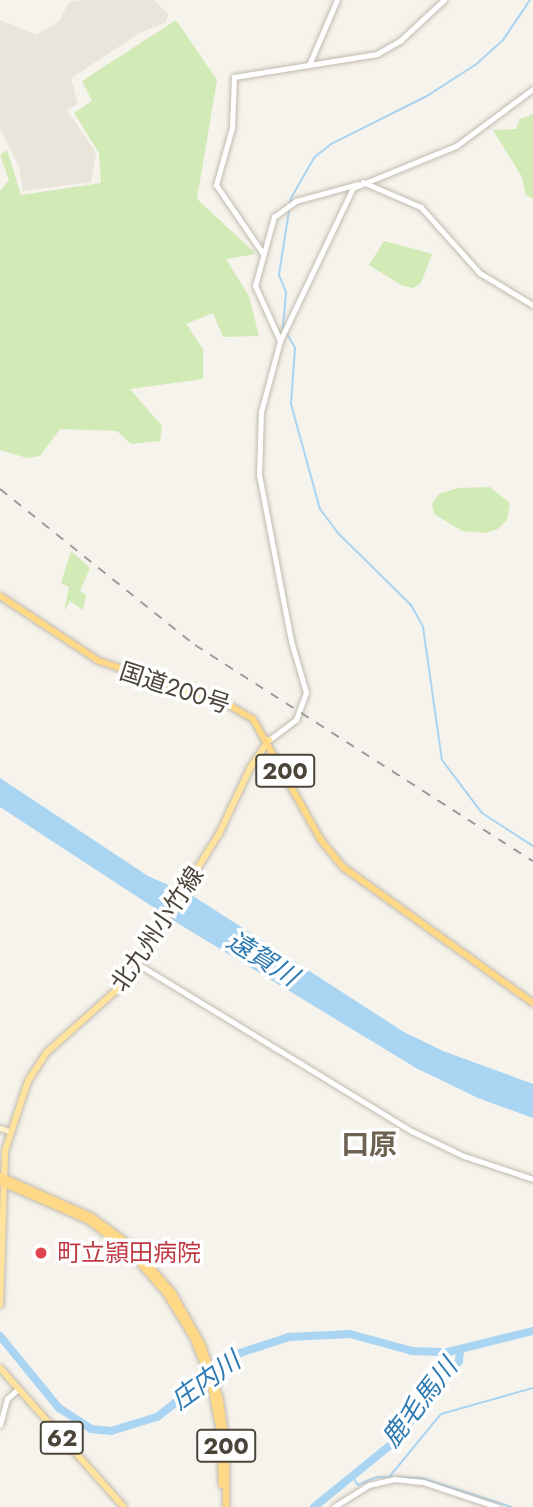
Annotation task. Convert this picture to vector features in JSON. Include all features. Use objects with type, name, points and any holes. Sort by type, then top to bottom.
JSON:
[{"type":"highway","name":"国道200号","points":[[0,596],[104,664],[239,709],[253,719],[269,740],[321,840],[343,867],[533,1003]]},
{"type":"highway","name":"200","points":[[2,1179],[88,1220],[129,1251],[180,1312],[206,1362],[215,1388],[224,1507]]},
{"type":"main road","name":"北九州小竹線","points":[[0,1305],[2,1179],[9,1131],[39,1060],[111,998],[139,962],[212,845],[269,740]]},
{"type":"main road","points":[[0,1128],[9,1131]]},
{"type":"main road","name":"62","points":[[0,1368],[124,1507]]},
{"type":"street","points":[[309,65],[337,0]]},
{"type":"street","points":[[263,254],[216,185],[232,128],[234,77],[365,58],[388,49],[444,0]]},
{"type":"street","points":[[280,341],[255,290],[272,221],[283,208],[395,174],[456,146],[533,89]]},
{"type":"street","points":[[360,183],[421,207],[480,273],[532,303]]},
{"type":"street","points":[[269,740],[296,720],[306,693],[291,641],[259,475],[261,412],[280,341],[344,201],[360,183]]},
{"type":"street","points":[[139,962],[412,1131],[474,1160],[533,1179]]},
{"type":"street","points":[[0,1425],[7,1399],[17,1390]]},
{"type":"street","points":[[334,1507],[369,1485],[394,1479],[423,1482],[498,1507]]},
{"type":"shaded area","points":[[154,0],[168,14],[166,22],[140,33],[71,78],[78,104],[67,110],[96,153],[91,182],[23,191],[19,167],[0,128],[0,20],[37,35],[59,21],[69,2]]},
{"type":"green space","points":[[176,20],[217,80],[197,199],[256,254],[226,259],[249,296],[259,336],[223,337],[213,313],[186,324],[203,349],[203,379],[130,389],[162,426],[160,441],[131,444],[117,431],[60,429],[40,456],[27,458],[0,450],[0,191],[9,180],[0,155],[7,150],[21,195],[101,183],[99,153],[74,113],[92,101],[82,81]]},
{"type":"green space","points":[[533,114],[533,199],[526,195],[522,177],[493,130],[516,129],[520,119]]},
{"type":"green space","points":[[384,241],[432,254],[421,283],[413,288],[403,286],[369,265]]},
{"type":"green space","points":[[490,487],[510,503],[507,520],[498,529],[485,533],[462,531],[434,514],[432,504],[439,494],[458,488]]},
{"type":"green space","points":[[71,551],[90,568],[80,591],[86,595],[83,610],[70,601],[64,611],[69,587],[61,583]]},
{"type":"water","name":"遠賀川","points":[[0,778],[148,876],[193,896],[404,1032],[443,1051],[533,1084],[533,1118],[478,1098],[416,1068],[179,924],[0,807]]},
{"type":"waterway","points":[[530,0],[503,40],[475,65],[427,96],[331,144],[314,158],[291,198],[279,275],[286,292],[283,327],[295,348],[291,404],[320,509],[339,534],[411,605],[423,627],[442,760],[482,813],[533,846]]},
{"type":"waterway","name":"庄内川","points":[[0,1336],[59,1408],[91,1429],[111,1431],[157,1417],[240,1353],[289,1337],[350,1334],[412,1351],[448,1352],[533,1331]]},
{"type":"waterway","name":"鹿毛馬川","points":[[314,1507],[394,1442],[459,1361],[460,1351]]},
{"type":"waterway","points":[[390,1476],[441,1414],[533,1388]]},
{"type":"waterway","points":[[351,1474],[358,1485],[377,1477],[422,1478],[511,1507]]},
{"type":"railway","points":[[0,489],[195,645],[533,861]]},
{"type":"place","name":"町立頴田病院","points":[[41,1253]]},
{"type":"district","name":"口原","points":[[369,1145]]}]
